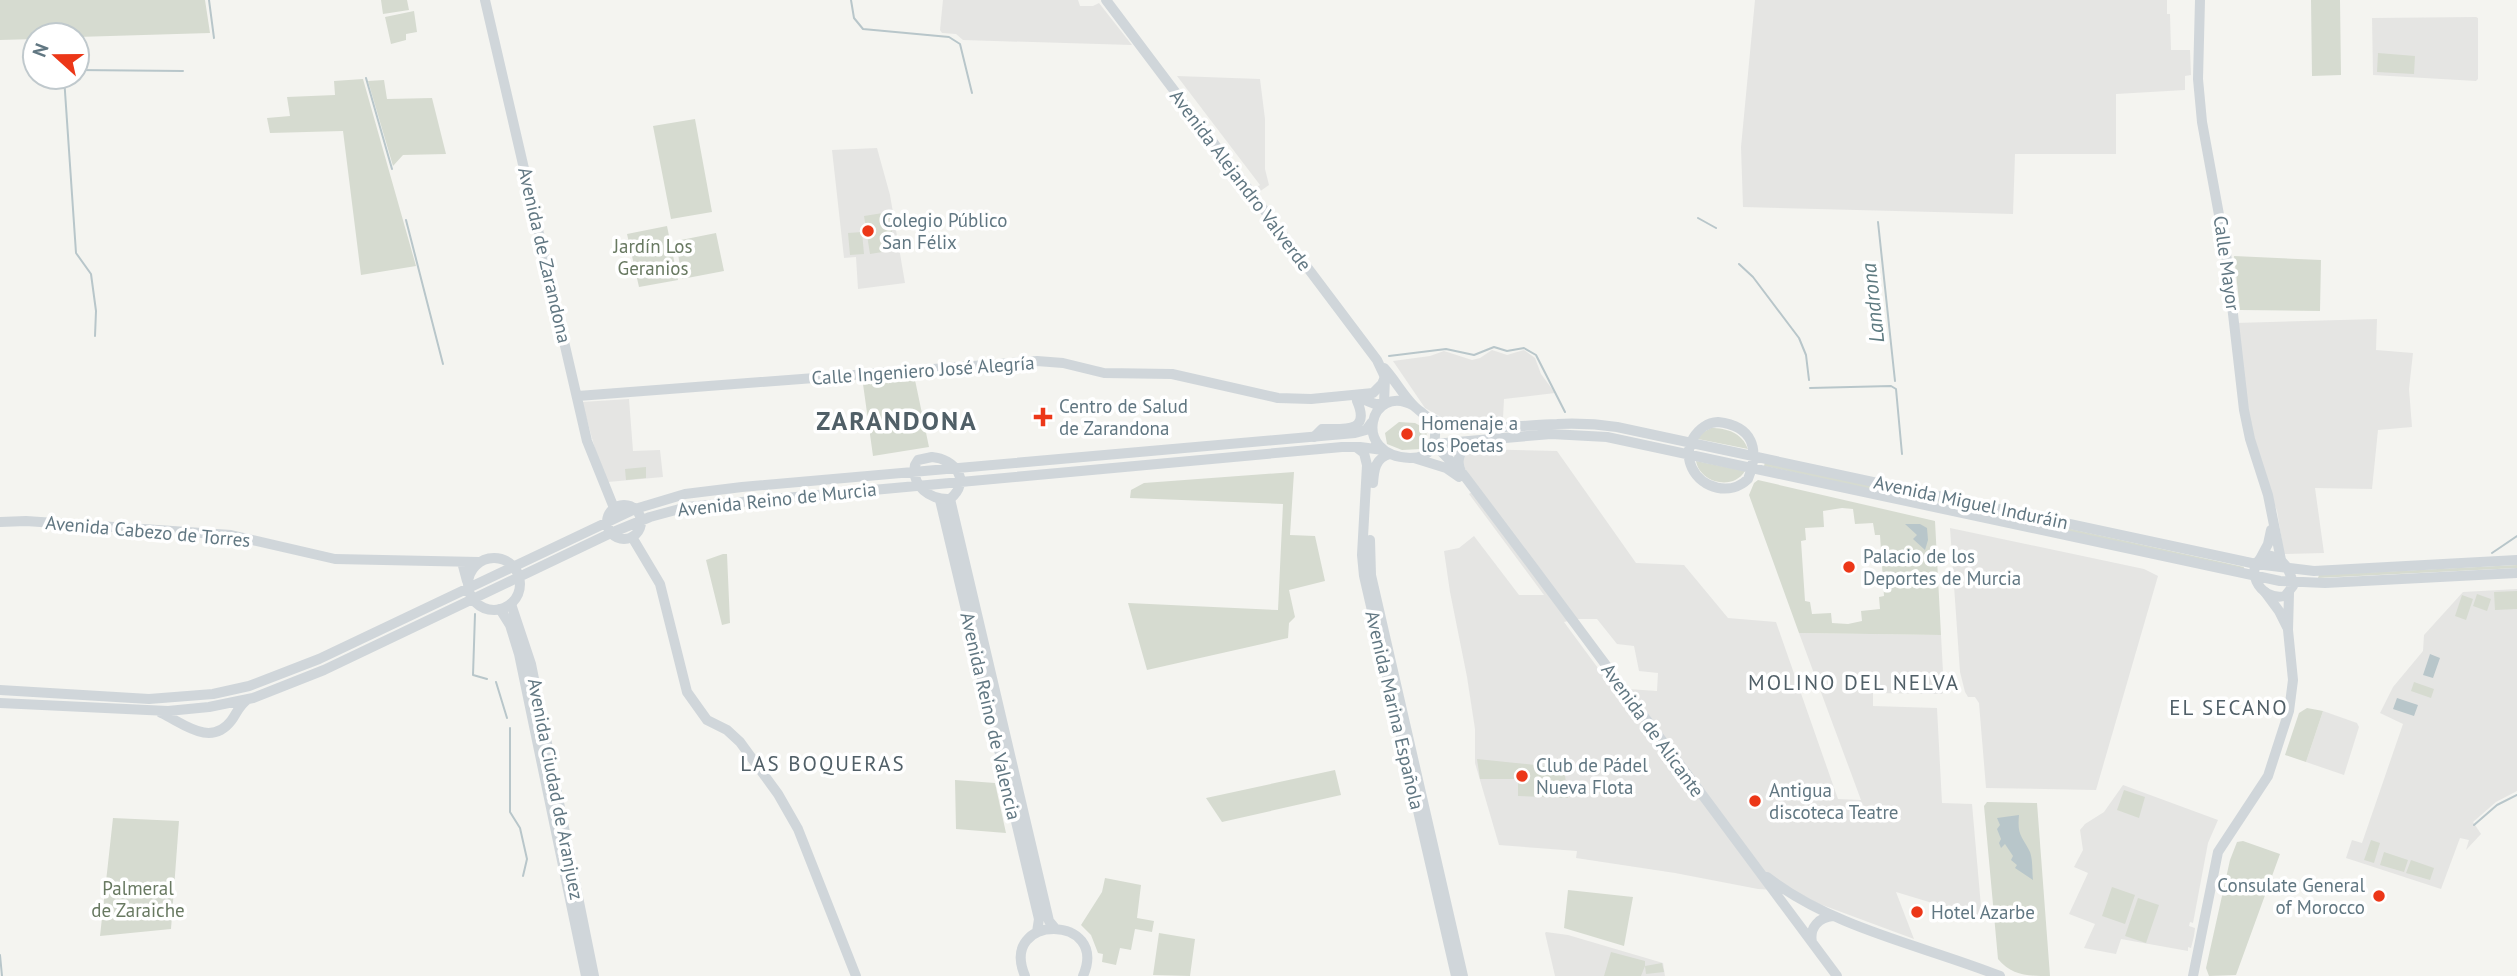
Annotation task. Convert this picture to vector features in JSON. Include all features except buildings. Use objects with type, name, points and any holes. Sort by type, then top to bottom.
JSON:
[{"type":"main road","name":"Avenida de Zarandona","points":[[485,0],[587,442],[614,508]]},
{"type":"main road","name":"Avenida Alejandro Valverde","points":[[1106,0],[1377,360]]},
{"type":"main road","name":"Calle Mayor","points":[[2200,0],[2198,65],[2202,122],[2226,253],[2244,410],[2250,439],[2268,495],[2281,560]]},
{"type":"main road","points":[[1372,422],[1384,404],[1385,377],[1377,360]]},
{"type":"main road","points":[[1353,397],[1368,411],[1374,438],[1387,452],[1414,458],[1429,451],[1434,444],[1434,428],[1427,417],[1414,406],[1377,360]]},
{"type":"main road","name":"Calle Ingeniero José Alegría","points":[[578,396],[1037,361],[1063,363],[1104,373],[1172,374],[1278,398],[1353,397]]},
{"type":"main road","points":[[1353,397],[1373,393],[1385,377]]},
{"type":"main road","points":[[1353,397],[1375,404],[1401,401],[1414,406]]},
{"type":"main road","points":[[1314,437],[1322,429],[1357,426],[1361,410],[1353,397]]},
{"type":"main road","name":"Avenida Miguel Induráin","points":[[1427,417],[1445,423],[1479,426],[1604,425],[2288,569],[2334,570],[2517,560]]},
{"type":"main road","name":"Avenida Reino de Murcia","points":[[0,690],[149,699],[180,698],[223,692],[267,680],[298,668],[467,584],[513,566],[635,509],[674,496],[714,490],[1314,437],[1361,432],[1372,422]]},
{"type":"main road","points":[[1713,422],[1737,427],[1754,445],[1755,456],[1748,479],[1741,485],[1722,488],[1708,484],[1695,474],[1689,462],[1692,442],[1695,433],[1703,425],[1713,422]]},
{"type":"main road","name":"Avenida Miguel Induráin","points":[[1434,444],[1551,434],[1586,435],[1689,454],[2291,587],[2517,573]]},
{"type":"main road","points":[[1465,479],[1458,465],[1460,454],[1477,440]]},
{"type":"main road","name":"Avenida de Alicante","points":[[1434,444],[1533,566],[1756,869],[1809,929]]},
{"type":"main road","name":"Avenida Reino de Murcia","points":[[0,703],[155,711],[194,709],[243,700],[300,681],[641,520],[705,503],[1356,447],[1387,452]]},
{"type":"main road","name":"Avenida Marina Española","points":[[1356,447],[1362,450],[1367,460],[1362,561],[1364,576],[1456,976]]},
{"type":"main road","name":"Avenida Marina Española","points":[[1387,452],[1374,468],[1370,567],[1464,976]]},
{"type":"main road","name":"Avenida de Alicante","points":[[1414,458],[1446,468],[1465,479]]},
{"type":"main road","points":[[914,472],[918,484],[925,492],[945,499],[957,491],[961,481],[955,468]]},
{"type":"main road","name":"Avenida Reino de Valencia","points":[[945,499],[1049,921],[1054,927]]},
{"type":"main road","name":"Avenida Reino de Valencia","points":[[945,499],[1039,919],[1037,932]]},
{"type":"main road","points":[[625,505],[635,509],[641,520],[639,531],[625,539],[611,533],[607,522],[614,508],[625,505]]},
{"type":"main road","name":"Avenida Cabezo de Torres","points":[[0,522],[26,521],[231,535],[335,559],[480,562]]},
{"type":"main road","name":"Calle Mayor","points":[[2259,561],[2269,541],[2272,523]]},
{"type":"main road","points":[[632,537],[660,584],[687,692],[707,720],[727,730],[740,742],[778,794],[798,829],[856,976]]},
{"type":"main road","points":[[2194,975],[2218,852],[2266,780],[2288,715],[2293,674],[2288,630],[2291,587],[2288,569],[2281,560],[2267,555],[2259,561],[2255,577],[2258,585],[2279,611],[2288,630]]},
{"type":"main road","points":[[462,562],[467,584],[472,599],[484,608],[500,609],[511,604],[520,588],[513,566],[494,557],[474,567],[467,584]]},
{"type":"main road","points":[[2265,592],[2277,597],[2291,587]]},
{"type":"main road","name":"Avenida Ciudad de Aranjuez","points":[[511,604],[531,664],[594,976]]},
{"type":"main road","name":"Avenida Ciudad de Aranjuez","points":[[500,609],[510,625],[519,654],[586,976]]},
{"type":"main road","points":[[155,711],[189,729],[206,733],[223,728],[236,714],[243,700],[235,694],[223,692]]},
{"type":"main road","points":[[1756,869],[1790,894],[1833,916],[2000,976]]},
{"type":"main road","points":[[1833,916],[1823,918],[1809,929],[1813,944],[1837,976]]},
{"type":"main road","points":[[1025,976],[1021,955],[1026,943],[1037,932],[1054,927],[1070,932],[1082,943],[1087,958],[1083,976]]},
{"type":"shaded area","points":[[943,0],[1078,0],[1080,6],[1099,3],[1132,45],[963,40],[956,34],[942,33],[940,30]]},
{"type":"shaded area","points":[[1755,0],[2167,0],[2171,50],[2190,50],[2191,75],[2185,76],[2185,90],[2116,94],[2116,154],[2015,154],[2013,214],[1743,207],[1741,147]]},
{"type":"shaded area","points":[[2476,17],[2476,81],[2373,75],[2372,18]]},
{"type":"shaded area","points":[[1177,76],[1260,79],[1265,119],[1265,169],[1269,185],[1259,192],[1255,188],[1260,185]]},
{"type":"shaded area","name":"Colegio Público San Félix","points":[[877,148],[890,195],[905,283],[858,289],[856,257],[844,258],[832,150]]},
{"type":"shaded area","points":[[2377,319],[2376,350],[2413,353],[2409,389],[2412,427],[2378,430],[2372,489],[2315,488],[2324,553],[2284,554],[2277,511],[2256,457],[2235,323]]},
{"type":"shaded area","points":[[1492,350],[1507,355],[1524,350],[1535,358],[1541,374],[1555,393],[1504,399],[1503,418],[1458,420],[1441,417],[1425,408],[1393,361],[1430,356],[1444,351],[1472,360]]},
{"type":"shaded area","points":[[629,399],[633,451],[660,450],[663,477],[608,482],[600,467],[582,402]]},
{"type":"shaded area","points":[[1473,449],[1557,451],[1636,563],[1684,565],[1728,618],[1776,622],[1838,799],[1861,800],[1799,633],[1941,635],[1942,694],[1873,693],[1873,706],[1937,708],[1942,803],[1972,804],[1982,918],[1896,892],[1914,939],[1817,903],[1795,891],[1758,889],[1576,858],[1577,851],[1499,845],[1475,763],[1475,729],[1444,551],[1459,548],[1474,536],[1519,595],[1544,595],[1469,494],[1478,488],[1465,469],[1462,457]],"holes":[[[1597,619],[1617,644],[1634,646],[1639,671],[1658,673],[1657,691],[1628,689],[1623,702],[1564,622]]]},
{"type":"shaded area","points":[[1905,524],[1920,524],[1927,528],[1925,550],[1913,539],[1917,535]]},
{"type":"shaded area","points":[[1950,528],[2144,569],[2158,576],[2096,790],[1986,788],[1979,703],[1975,697],[1968,697],[1960,672]]},
{"type":"shaded area","points":[[2517,589],[2517,791],[2496,802],[2473,822],[2481,834],[2466,850],[2469,840],[2460,838],[2441,889],[2346,858],[2352,840],[2362,843],[2403,724],[2380,713],[2393,687],[2423,651],[2424,635],[2463,592]]},
{"type":"shaded area","points":[[2430,654],[2440,658],[2433,678],[2423,675]]},
{"type":"shaded area","points":[[2397,698],[2418,705],[2414,716],[2393,709]]},
{"type":"shaded area","points":[[2323,711],[2357,723],[2359,727],[2344,775],[2306,762]]},
{"type":"shaded area","points":[[2123,785],[2218,820],[2208,843],[2193,923],[2190,922],[2189,926],[2195,928],[2188,951],[2121,939],[2116,954],[2084,948],[2095,924],[2069,914],[2088,873],[2074,867],[2083,850],[2080,830],[2104,812]]},
{"type":"shaded area","points":[[2019,815],[2019,832],[2031,855],[2033,880],[2015,868],[2017,865],[2011,860],[2013,856],[2005,844],[2001,848],[1999,843],[2001,839],[1997,829],[2000,825],[1997,818]]},
{"type":"shaded area","points":[[1546,932],[1568,935],[1663,963],[1665,976],[1555,976]]},
{"type":"green space","points":[[0,0],[205,0],[210,33],[91,37],[91,21],[21,21],[21,39],[0,40]]},
{"type":"green space","points":[[381,0],[407,0],[409,10],[383,14]]},
{"type":"green space","points":[[2311,0],[2340,0],[2341,75],[2312,76]]},
{"type":"green space","points":[[414,11],[417,32],[406,34],[406,40],[391,44],[385,17]]},
{"type":"green space","points":[[2378,53],[2415,56],[2414,74],[2377,72]]},
{"type":"green space","points":[[363,79],[416,266],[361,275],[343,131],[270,133],[267,118],[290,116],[287,97],[335,95],[334,81]]},
{"type":"green space","points":[[384,80],[387,99],[432,98],[446,154],[403,155],[393,166],[368,81]]},
{"type":"green space","points":[[695,119],[712,212],[671,219],[653,126]]},
{"type":"green space","points":[[889,212],[895,250],[870,254],[864,216]]},
{"type":"green space","name":"Jardín Los Geranios","points":[[667,226],[678,280],[639,287],[627,234]]},
{"type":"green space","points":[[862,232],[864,254],[850,255],[848,233]]},
{"type":"green space","points":[[716,233],[724,271],[682,279],[676,241]]},
{"type":"green space","points":[[2234,256],[2321,260],[2320,311],[2240,310]]},
{"type":"green space","points":[[915,380],[929,447],[873,456],[863,384]]},
{"type":"green space","points":[[1399,422],[1415,423],[1426,429],[1427,440],[1421,449],[1402,450],[1387,444],[1385,433]]},
{"type":"green space","points":[[1711,428],[1733,432],[1742,439],[1748,449],[1698,439],[1700,434]]},
{"type":"green space","points":[[1696,461],[1745,471],[1733,481],[1717,482],[1704,475]]},
{"type":"green space","points":[[1765,462],[2244,567],[2243,570],[1764,466]]},
{"type":"green space","points":[[646,467],[646,478],[626,480],[625,469]]},
{"type":"green space","points":[[1294,472],[1290,535],[1315,536],[1325,581],[1289,590],[1295,617],[1289,623],[1288,638],[1147,670],[1128,603],[1278,610],[1283,504],[1130,498],[1131,490],[1144,483]]},
{"type":"green space","points":[[1758,480],[1935,521],[1941,635],[1799,633],[1749,495]],"holes":[[[1853,509],[1855,524],[1873,523],[1875,535],[1880,535],[1884,596],[1879,597],[1880,609],[1861,611],[1862,621],[1832,623],[1831,613],[1812,614],[1810,602],[1805,601],[1801,541],[1806,540],[1805,528],[1824,527],[1823,511]]]},
{"type":"green space","points":[[727,554],[730,623],[722,625],[706,560]]},
{"type":"green space","points":[[2517,565],[2517,568],[2318,578],[2319,575]]},
{"type":"green space","points":[[2517,591],[2517,609],[2495,610],[2494,592]]},
{"type":"green space","points":[[2477,594],[2491,599],[2487,611],[2473,606]]},
{"type":"green space","points":[[2462,595],[2473,599],[2466,620],[2455,616]]},
{"type":"green space","points":[[2414,682],[2434,689],[2431,698],[2411,691]]},
{"type":"green space","points":[[2307,708],[2323,711],[2306,762],[2285,755],[2299,713]]},
{"type":"green space","name":"Club de Pádel Nueva Flota","points":[[1477,759],[1564,768],[1568,798],[1518,796],[1518,779],[1480,779]]},
{"type":"green space","points":[[1335,770],[1341,795],[1222,822],[1206,798]]},
{"type":"green space","points":[[955,780],[995,783],[1006,833],[956,829]]},
{"type":"green space","points":[[2124,790],[2145,797],[2139,818],[2117,810]]},
{"type":"green space","points":[[1987,802],[2037,803],[2050,976],[2021,974],[2009,969],[1998,959],[1984,806]]},
{"type":"green space","name":"Palmeral de Zaraiche","points":[[113,818],[179,821],[171,929],[100,936]]},
{"type":"green space","points":[[2371,840],[2380,843],[2374,863],[2364,860]]},
{"type":"green space","points":[[2243,841],[2280,854],[2236,975],[2209,976],[2206,968],[2230,860],[2237,842]]},
{"type":"green space","points":[[2384,852],[2408,860],[2404,872],[2380,865]]},
{"type":"green space","points":[[2411,860],[2434,868],[2430,880],[2406,873]]},
{"type":"green space","points":[[1105,878],[1141,885],[1137,918],[1154,921],[1152,932],[1135,929],[1131,950],[1120,948],[1116,965],[1102,962],[1103,954],[1098,953],[1091,935],[1081,925],[1102,892]]},
{"type":"green space","points":[[2112,887],[2135,895],[2125,924],[2102,916]]},
{"type":"green space","points":[[1568,890],[1633,897],[1624,946],[1564,928]]},
{"type":"green space","points":[[2138,898],[2159,905],[2146,943],[2125,936]]},
{"type":"green space","points":[[1159,933],[1195,939],[1190,976],[1153,975]]},
{"type":"green space","points":[[1611,952],[1645,961],[1641,976],[1604,976]]},
{"type":"green space","points":[[1662,963],[1664,972],[1646,974],[1645,966]]},
{"type":"waterway","points":[[209,0],[214,38]]},
{"type":"waterway","points":[[851,0],[854,18],[863,29],[949,37],[960,44],[972,93]]},
{"type":"waterway","points":[[91,70],[183,71]]},
{"type":"waterway","points":[[366,78],[392,169]]},
{"type":"waterway","points":[[65,91],[76,253],[91,274],[96,311],[95,336]]},
{"type":"waterway","name":"Landrona","points":[[1698,218],[1716,228]]},
{"type":"waterway","points":[[406,220],[443,364]]},
{"type":"waterway","name":"Landrona","points":[[1878,222],[1895,381]]},
{"type":"waterway","name":"Landrona","points":[[1739,264],[1753,277],[1799,338],[1806,355],[1809,380]]},
{"type":"waterway","points":[[1389,356],[1446,349],[1474,355],[1494,347],[1507,351],[1524,348],[1536,355],[1565,412]]},
{"type":"waterway","name":"Landrona","points":[[1810,388],[1891,386],[1896,389],[1902,454]]},
{"type":"waterway","points":[[2492,553],[2517,536]]},
{"type":"waterway","points":[[475,614],[473,675],[487,679]]},
{"type":"waterway","points":[[496,682],[507,718]]},
{"type":"waterway","points":[[510,728],[510,812],[520,828],[527,859],[523,876]]},
{"type":"waterway","points":[[2474,825],[2497,805],[2517,795]]},
{"type":"waterway","points":[[0,955],[2,976]]},
{"type":"place","name":"Colegio Público San Félix","points":[[868,231]]},
{"type":"place","name":"Centro de Salud de Zarandona","points":[[1043,417]]},
{"type":"place","name":"Homenaje a los Poetas","points":[[1407,434]]},
{"type":"place","name":"Palacio de los Deportes de Murcia","points":[[1849,567]]},
{"type":"place","name":"Club de Pádel Nueva Flota","points":[[1522,776]]},
{"type":"place","name":"Antigua discoteca Teatre","points":[[1755,801]]},
{"type":"place","name":"Consulate General of Morocco","points":[[2379,896]]},
{"type":"place","name":"Hotel Azarbe","points":[[1917,912]]},
{"type":"district","name":"ZARANDONA","points":[[897,421]]},
{"type":"district","name":"MOLINO DEL NELVA","points":[[1854,683]]},
{"type":"district","name":"EL SECANO","points":[[2229,708]]},
{"type":"district","name":"LAS BOQUERAS","points":[[823,764]]}]
